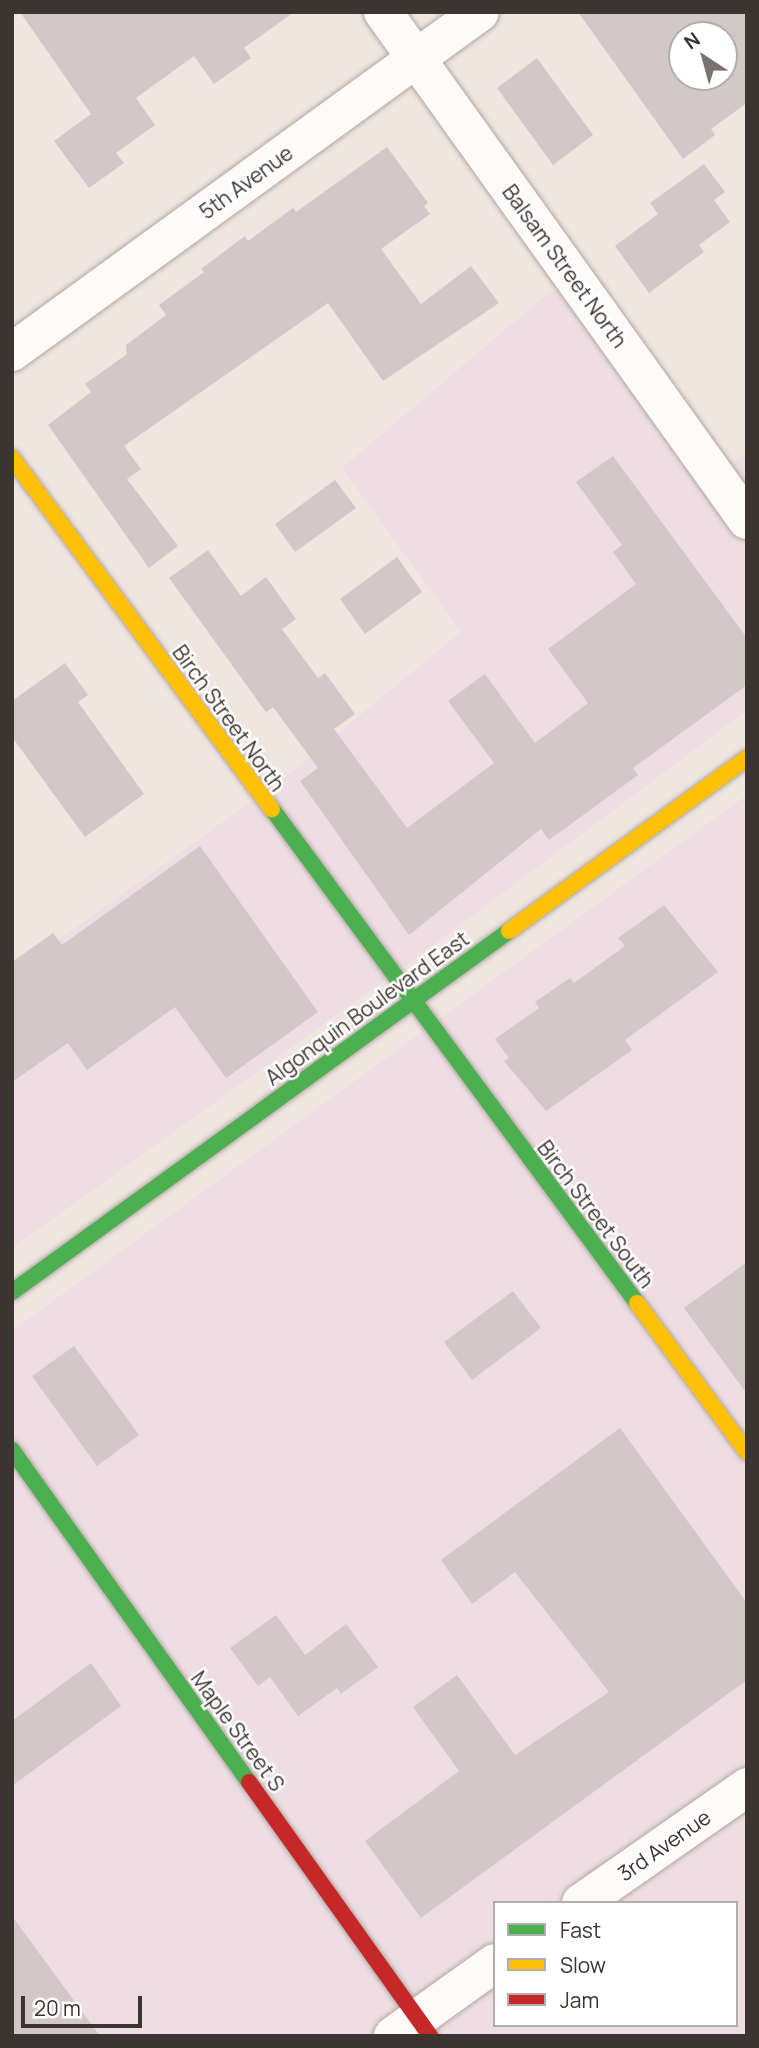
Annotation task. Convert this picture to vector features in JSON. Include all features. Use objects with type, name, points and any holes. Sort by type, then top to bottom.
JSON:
[{"type":"street","name":"Balsam Street North","points":[[383,12],[747,520]]},
{"type":"street","name":"5th Avenue","points":[[12,352],[480,12]]},
{"type":"street","name":"Birch Street North","points":[[12,458],[411,1002]]},
{"type":"street","name":"Algonquin Boulevard East","points":[[12,1292],[747,758]]},
{"type":"street","name":"Birch Street South","points":[[411,1002],[747,1451]]},
{"type":"street","name":"Maple Street S","points":[[12,1450],[413,2030]]},
{"type":"street","name":"3rd Avenue","points":[[584,1901],[747,1787]]},
{"type":"street","points":[[413,2030],[493,1965]]},
{"type":"shaded area","points":[[585,262],[731,463],[747,452],[747,710],[412,961],[12,1248],[12,973],[283,779],[461,632],[342,468]]},
{"type":"shaded area","points":[[747,795],[747,2036],[12,2036],[12,1331]]},
{"type":"building","points":[[20,12],[294,12],[244,48],[251,58],[214,84],[194,56],[136,98],[155,125],[116,153],[124,163],[89,188],[54,141],[91,114]]},
{"type":"building","points":[[578,12],[747,12],[747,103],[711,129],[715,135],[683,159]]},
{"type":"building","points":[[537,58],[593,135],[553,165],[497,88]]},
{"type":"building","points":[[387,147],[428,203],[424,206],[430,214],[381,249],[421,304],[471,266],[499,303],[383,381],[328,303],[124,446],[141,469],[127,479],[178,546],[149,568],[48,425],[91,392],[85,384],[127,354],[126,345],[166,315],[159,305],[204,272],[201,269],[245,236],[248,241],[293,208],[296,212]]},
{"type":"building","points":[[704,164],[725,192],[714,200],[730,222],[699,245],[704,252],[649,293],[615,246],[658,214],[650,203]]},
{"type":"building","points":[[613,456],[747,638],[747,685],[633,768],[638,775],[549,840],[541,829],[409,935],[300,781],[318,768],[273,707],[266,712],[169,578],[208,550],[241,596],[266,577],[296,619],[282,629],[318,678],[325,673],[355,714],[334,729],[407,828],[494,763],[448,701],[485,674],[535,743],[588,703],[548,649],[636,584],[613,552],[622,545],[576,482]]},
{"type":"building","points":[[335,480],[356,508],[295,552],[275,524]]},
{"type":"building","points":[[397,557],[422,592],[365,634],[340,599]]},
{"type":"building","points":[[65,663],[88,695],[78,702],[144,794],[85,837],[12,737],[12,701]]},
{"type":"building","points":[[200,846],[318,1012],[226,1078],[175,1007],[87,1070],[68,1043],[12,1082],[12,962],[53,933],[62,945]]},
{"type":"building","points":[[664,905],[718,972],[625,1040],[632,1050],[546,1111],[504,1061],[509,1058],[495,1039],[539,1008],[535,1002],[570,978],[574,983],[625,946],[618,938]]},
{"type":"building","points":[[747,1262],[747,1394],[684,1308]]},
{"type":"building","points":[[513,1291],[541,1328],[472,1380],[444,1342]]},
{"type":"building","points":[[74,1346],[139,1435],[97,1466],[32,1376]]},
{"type":"building","points":[[620,1428],[747,1603],[747,1680],[421,1918],[365,1841],[459,1771],[413,1707],[457,1675],[515,1755],[609,1692],[515,1572],[472,1604],[441,1560]]},
{"type":"building","points":[[276,1615],[305,1655],[346,1624],[378,1667],[341,1694],[337,1688],[298,1716],[270,1677],[258,1686],[230,1648]]},
{"type":"building","points":[[91,1663],[121,1706],[12,1786],[12,1721]]},
{"type":"building","points":[[12,1916],[100,2036],[12,2036]]},
{"type":"traffic: fast","points":[[272,809],[637,1303]]},
{"type":"traffic: fast","points":[[12,1292],[509,931]]},
{"type":"traffic: fast","points":[[12,1450],[249,1782]]},
{"type":"traffic: slow","points":[[12,458],[272,809]]},
{"type":"traffic: slow","points":[[509,931],[747,758]]},
{"type":"traffic: slow","points":[[637,1303],[747,1452]]},
{"type":"traffic: jam","points":[[249,1782],[430,2036]]}]
